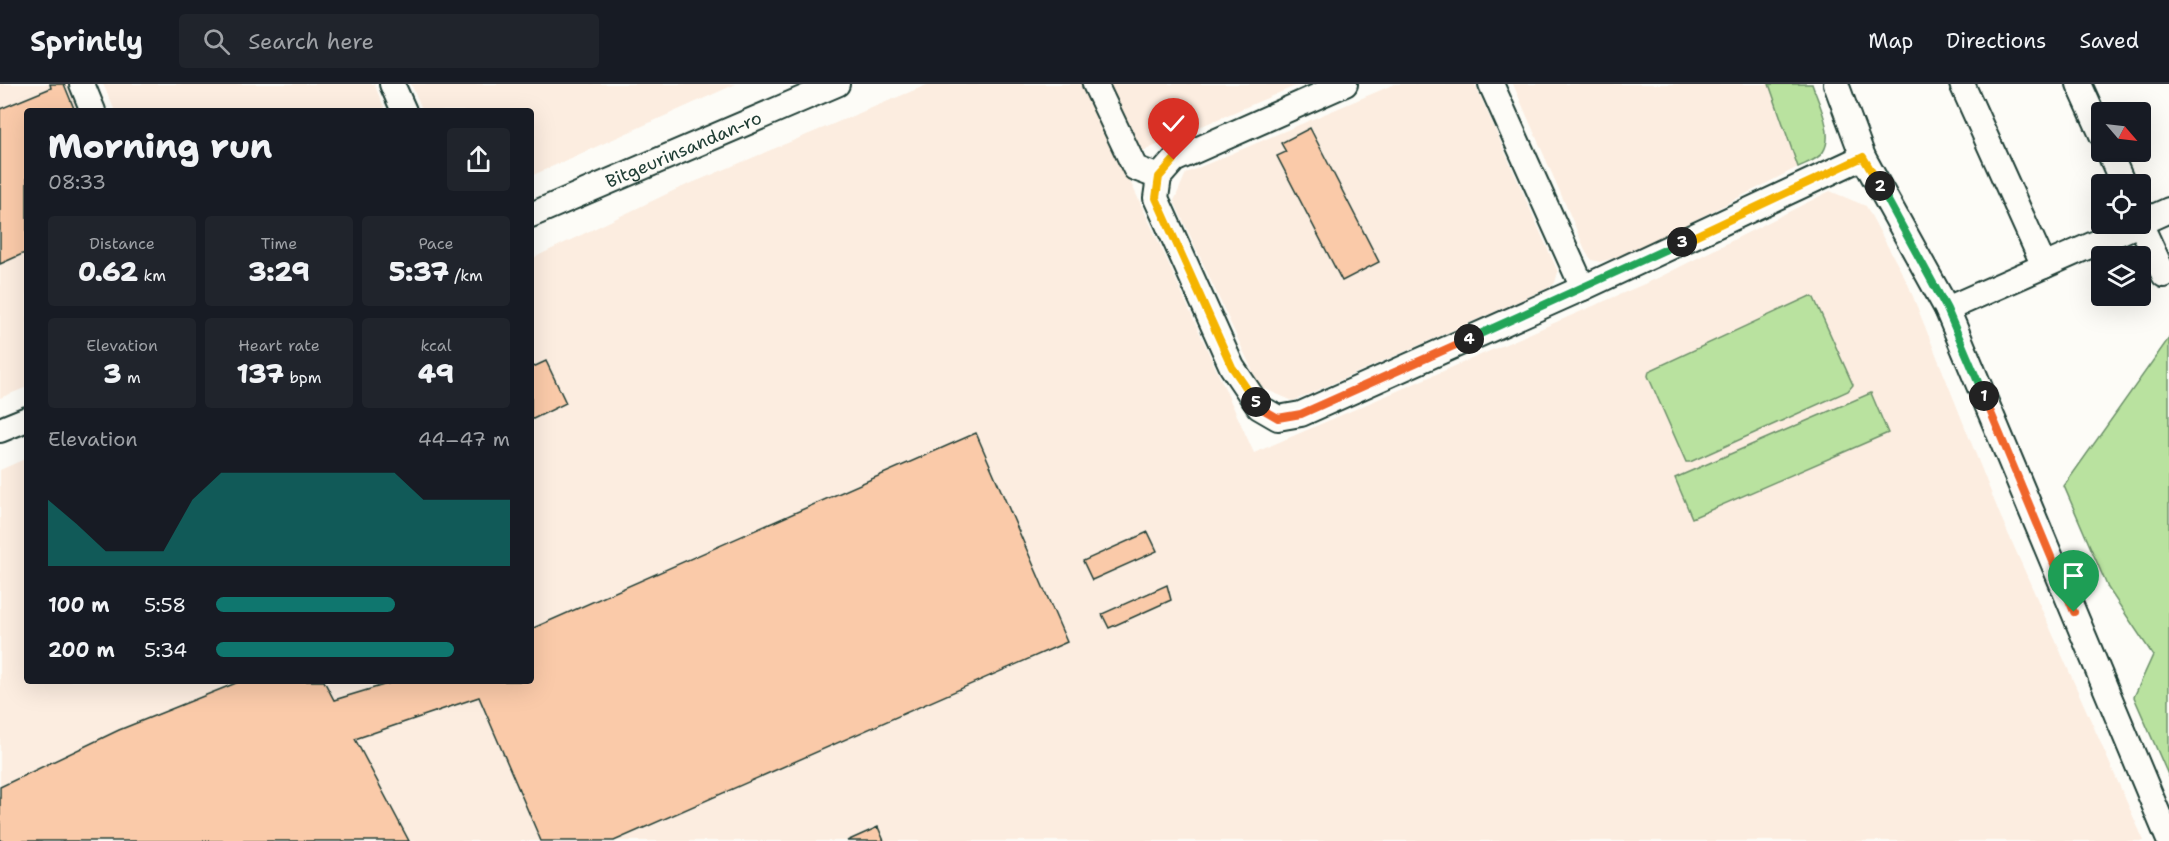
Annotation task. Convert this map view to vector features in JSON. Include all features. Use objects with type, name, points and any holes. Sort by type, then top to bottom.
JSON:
[{"type":"street","points":[[82,84],[92,108]]},
{"type":"street","points":[[392,84],[403,108]]},
{"type":"street","name":"Bitgeurinsandan-ro","points":[[534,214],[837,84]]},
{"type":"street","points":[[1095,84],[1135,168],[1159,177]]},
{"type":"street","points":[[1345,84],[1174,160],[1159,177],[1156,198],[1232,367],[1259,407],[1278,418],[1301,414],[1583,288],[1863,157]]},
{"type":"street","points":[[1491,84],[1583,288]]},
{"type":"street","points":[[1836,84],[1863,157],[1947,309],[2169,840]]},
{"type":"street","points":[[1962,84],[2044,266]]},
{"type":"street","points":[[2079,84],[2091,111]]},
{"type":"street","points":[[2151,218],[2169,210]]},
{"type":"street","points":[[1947,309],[2115,234]]},
{"type":"street","points":[[2145,234],[2164,275]]},
{"type":"street","points":[[0,430],[24,420]]},
{"type":"shaded area","points":[[0,84],[67,84],[78,108],[24,108],[24,388],[0,398]]},
{"type":"shaded area","points":[[103,84],[374,84],[385,108],[114,108]]},
{"type":"shaded area","points":[[411,84],[736,84],[534,175],[534,108],[422,108]]},
{"type":"shaded area","points":[[929,84],[1084,84],[1254,453],[1658,278],[1830,191],[1866,206],[1908,284],[2000,515],[2144,841],[0,841],[0,470],[24,459],[24,684],[534,684],[534,258],[675,190]]},
{"type":"shaded area","points":[[1103,84],[1300,84],[1136,154]]},
{"type":"shaded area","points":[[1395,84],[1475,84],[1558,272],[1555,283],[1293,401],[1260,387],[1174,201],[1186,173]]},
{"type":"shaded area","points":[[1513,84],[1769,84],[1798,167],[1631,253],[1600,262],[1592,260],[1587,254]]},
{"type":"green space","points":[[1769,84],[1812,84],[1826,127],[1826,145],[1821,155],[1798,167]]},
{"type":"green space","points":[[1810,296],[1814,298],[1853,385],[1848,391],[1686,462],[1648,376],[1649,371]]},
{"type":"green space","points":[[2169,338],[2169,777],[2134,697],[2153,655],[2108,588],[2064,486]]},
{"type":"green space","points":[[1871,393],[1888,433],[1692,518],[1675,478]]},
{"type":"building","points":[[50,84],[64,84],[74,108],[24,108],[24,253],[0,264],[0,109],[51,88]]},
{"type":"building","points":[[1310,128],[1379,262],[1342,281],[1277,156],[1286,152],[1281,143]]},
{"type":"building","points":[[546,361],[566,403],[534,419],[534,367]]},
{"type":"building","points":[[976,433],[1067,642],[614,841],[541,841],[479,697],[355,739],[409,841],[0,841],[0,787],[119,730],[234,684],[326,684],[334,700],[387,684],[534,684],[534,628]]},
{"type":"building","points":[[1148,532],[1157,551],[1092,580],[1083,561]]},
{"type":"building","points":[[1167,585],[1171,600],[1109,628],[1102,614]]},
{"type":"building","points":[[878,827],[884,841],[847,841]]},
{"type":"route","points":[[1174,160],[1159,177],[1156,198],[1232,367],[1259,407],[1278,418],[1301,414],[1583,288],[1863,157],[1947,309],[2074,612]]}]
